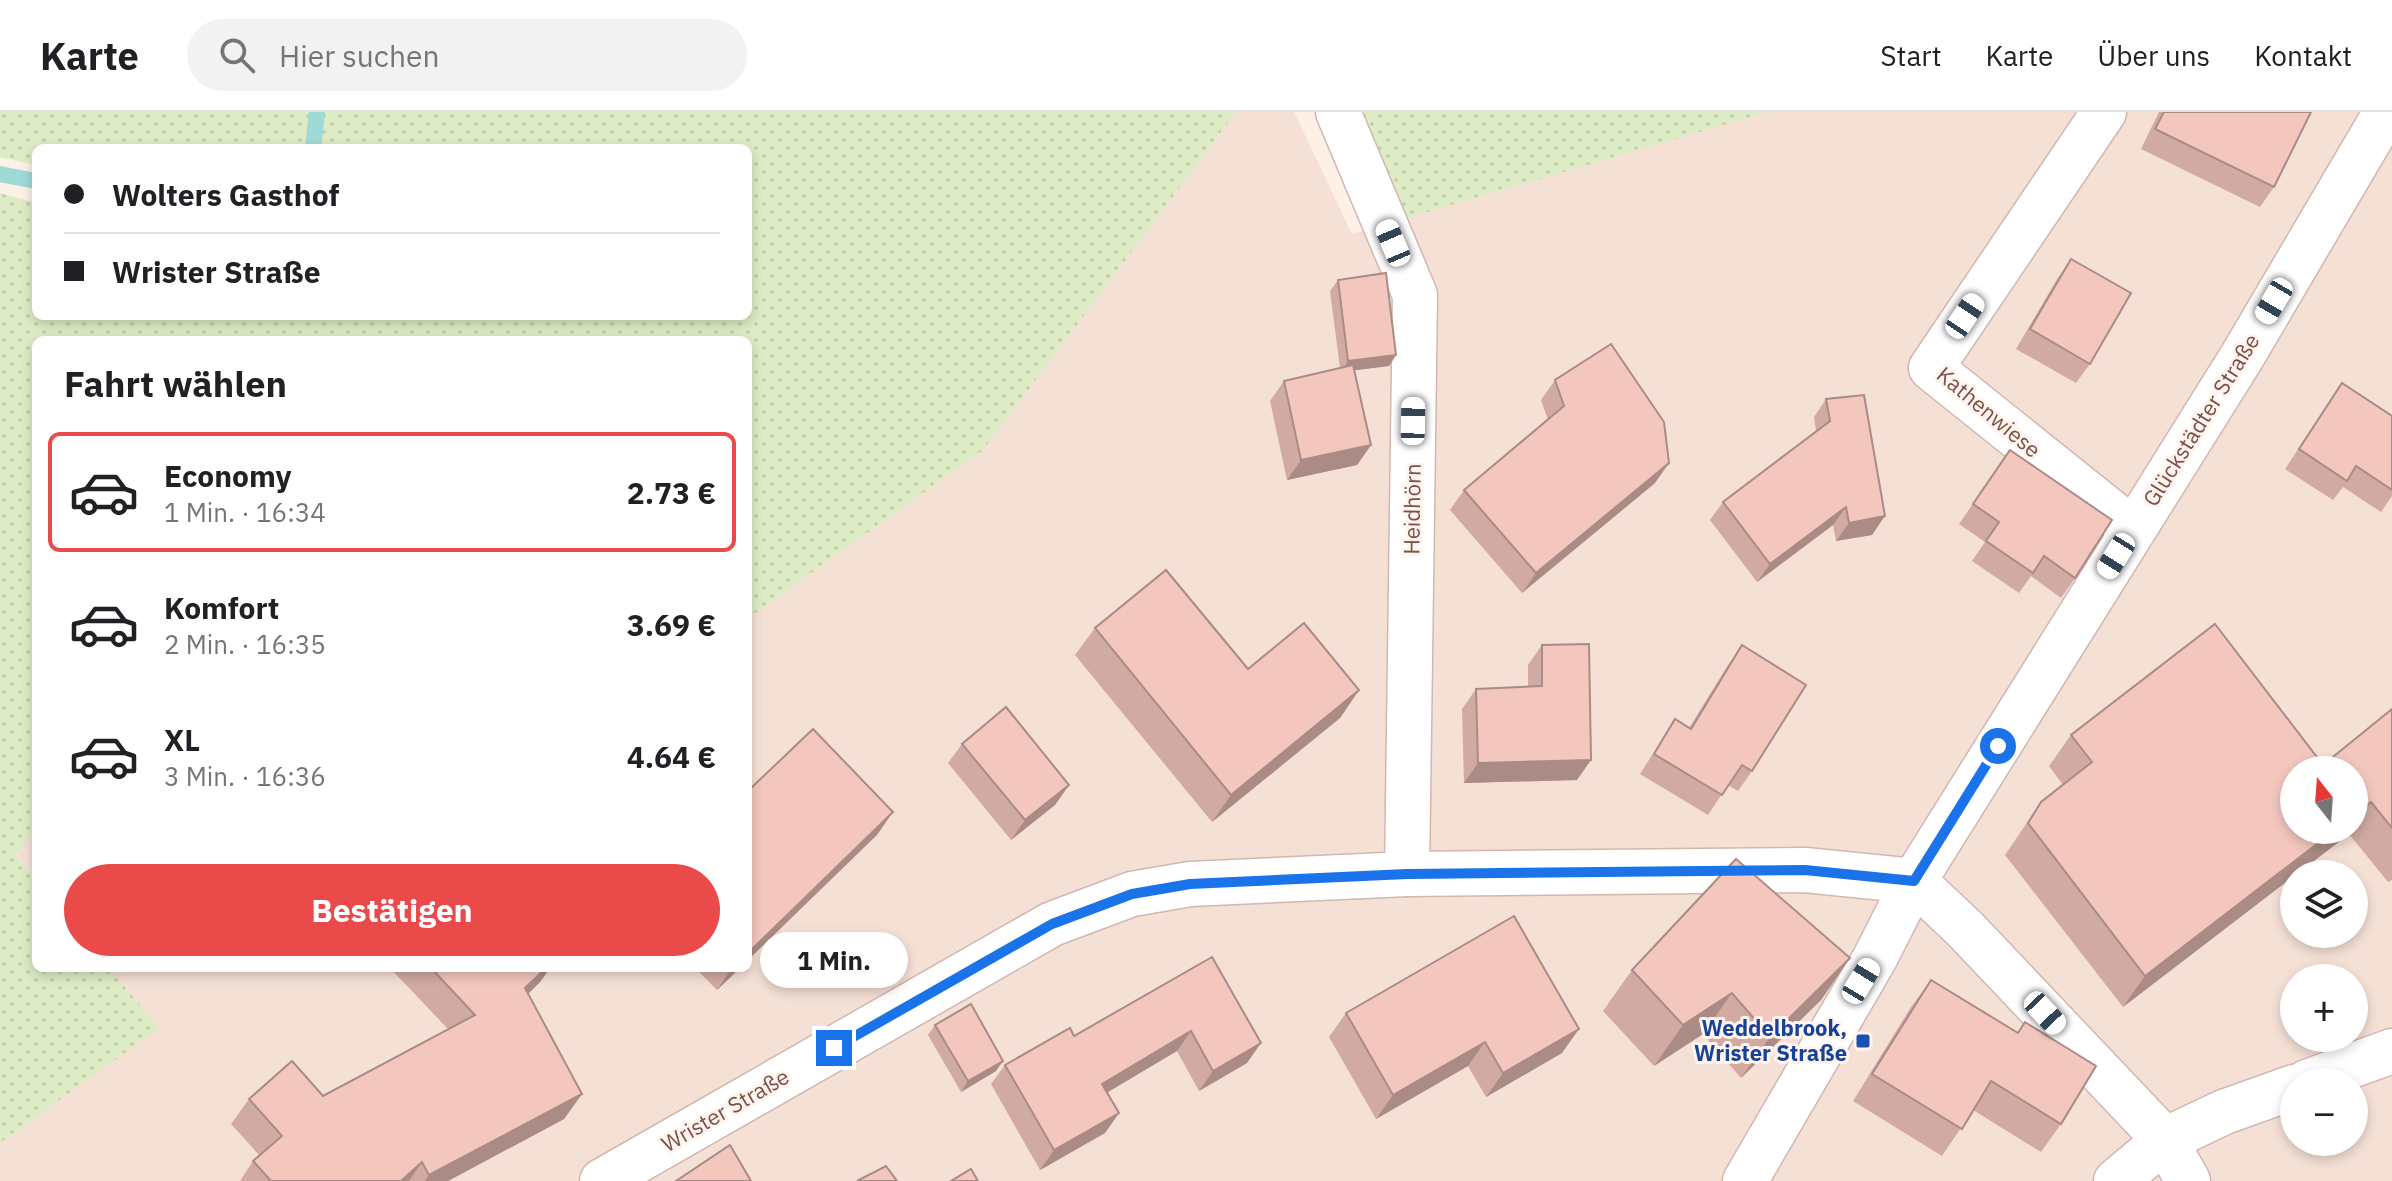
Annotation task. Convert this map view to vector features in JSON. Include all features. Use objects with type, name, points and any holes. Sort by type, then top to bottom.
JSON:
[{"type":"street","name":"Heidhörn","points":[[1338,112],[1415,295],[1407,874]]},
{"type":"street","name":"Kathenwiese","points":[[2104,112],[1931,368],[2132,529]]},
{"type":"street","name":"Glückstädter Straße","points":[[1745,1181],[1875,958],[1914,881],[2243,355],[2386,112]]},
{"type":"street","name":"Wrister Straße","points":[[602,1181],[1052,924],[1132,894],[1190,884],[1407,874],[1805,870],[1914,881]]},
{"type":"street","points":[[1914,881],[1965,929],[2165,1140],[2188,1181]]},
{"type":"street","points":[[2345,1068],[2392,1051]]},
{"type":"street","points":[[2116,1181],[2165,1140],[2224,1112],[2280,1092]]},
{"type":"shaded area","points":[[1236,112],[1294,112],[1352,234],[1768,112],[2392,112],[2392,1181],[0,1181],[0,1143],[158,1028],[112,972],[752,972],[752,615],[983,450]]},
{"type":"shaded area","points":[[32,836],[32,874],[15,853]]},
{"type":"green space","points":[[0,112],[1236,112],[983,450],[752,615],[752,336],[32,336],[32,836],[15,854],[32,874],[32,972],[112,972],[159,1028],[0,1143],[0,193],[32,202],[32,320],[752,320],[752,144],[32,144],[32,164],[0,157]]},
{"type":"green space","points":[[1340,112],[1768,112],[1390,223]]},
{"type":"building","points":[[2164,112],[2311,112],[2274,187],[2155,129]]},
{"type":"building","points":[[2071,259],[2131,293],[2090,364],[2030,329]]},
{"type":"building","points":[[1386,273],[1396,355],[1348,361],[1338,280]]},
{"type":"building","points":[[1611,344],[1664,422],[1669,463],[1536,573],[1464,490],[1564,406],[1555,380]]},
{"type":"building","points":[[1353,365],[1371,445],[1301,460],[1284,381]]},
{"type":"building","points":[[2342,383],[2392,416],[2392,490],[2356,466],[2347,481],[2299,449]]},
{"type":"building","points":[[1864,395],[1885,516],[1849,523],[1846,507],[1770,564],[1723,502],[1830,421],[1826,399]]},
{"type":"building","points":[[2010,450],[2112,520],[2075,578],[2044,556],[2033,573],[1986,541],[1999,522],[1973,504]]},
{"type":"building","points":[[1166,570],[1248,669],[1304,623],[1359,690],[1231,795],[1095,628]]},
{"type":"building","points":[[2215,624],[2316,756],[2280,756],[2280,844],[2317,844],[2296,860],[2280,860],[2280,872],[2145,976],[2028,823],[2041,802],[2092,762],[2071,735]]},
{"type":"building","points":[[1589,644],[1591,760],[1478,763],[1476,689],[1542,686],[1542,645]]},
{"type":"building","points":[[1742,645],[1806,685],[1752,771],[1742,765],[1722,795],[1654,754],[1675,719],[1691,729]]},
{"type":"building","points":[[1006,707],[1069,785],[1025,820],[962,744]]},
{"type":"building","points":[[2392,709],[2392,828],[2371,802],[2368,804],[2368,756],[2334,756]]},
{"type":"building","points":[[813,729],[893,812],[752,949],[752,787]]},
{"type":"building","points":[[1736,859],[1850,958],[1770,1037],[1732,993],[1683,1025],[1632,970]]},
{"type":"building","points":[[1514,916],[1579,1029],[1503,1073],[1485,1042],[1393,1095],[1346,1013]]},
{"type":"building","points":[[1212,957],[1261,1043],[1213,1071],[1191,1031],[1102,1084],[1119,1113],[1054,1150],[1005,1065],[1070,1028],[1074,1036]]},
{"type":"building","points":[[435,972],[542,972],[525,988],[582,1094],[429,1175],[422,1162],[401,1181],[271,1181],[253,1161],[282,1136],[249,1099],[292,1061],[323,1096],[475,1015]]},
{"type":"building","points":[[1931,980],[2018,1033],[2025,1022],[2096,1066],[2061,1124],[1991,1081],[1962,1129],[1872,1074]]},
{"type":"building","points":[[971,1004],[1003,1061],[968,1081],[935,1025]]},
{"type":"building","points":[[730,1145],[751,1181],[676,1181]]},
{"type":"building","points":[[886,1166],[897,1181],[857,1181]]},
{"type":"building","points":[[971,1169],[978,1181],[951,1181]]},
{"type":"waterway","points":[[313,144],[317,112]]},
{"type":"waterway","points":[[0,174],[32,180]]},
{"type":"place","name":"Weddelbrook, Wrister Straße","points":[[1863,1041]]},
{"type":"route","points":[[834,1048],[1052,924],[1132,894],[1190,884],[1407,874],[1805,870],[1914,881],[1998,746]]}]
